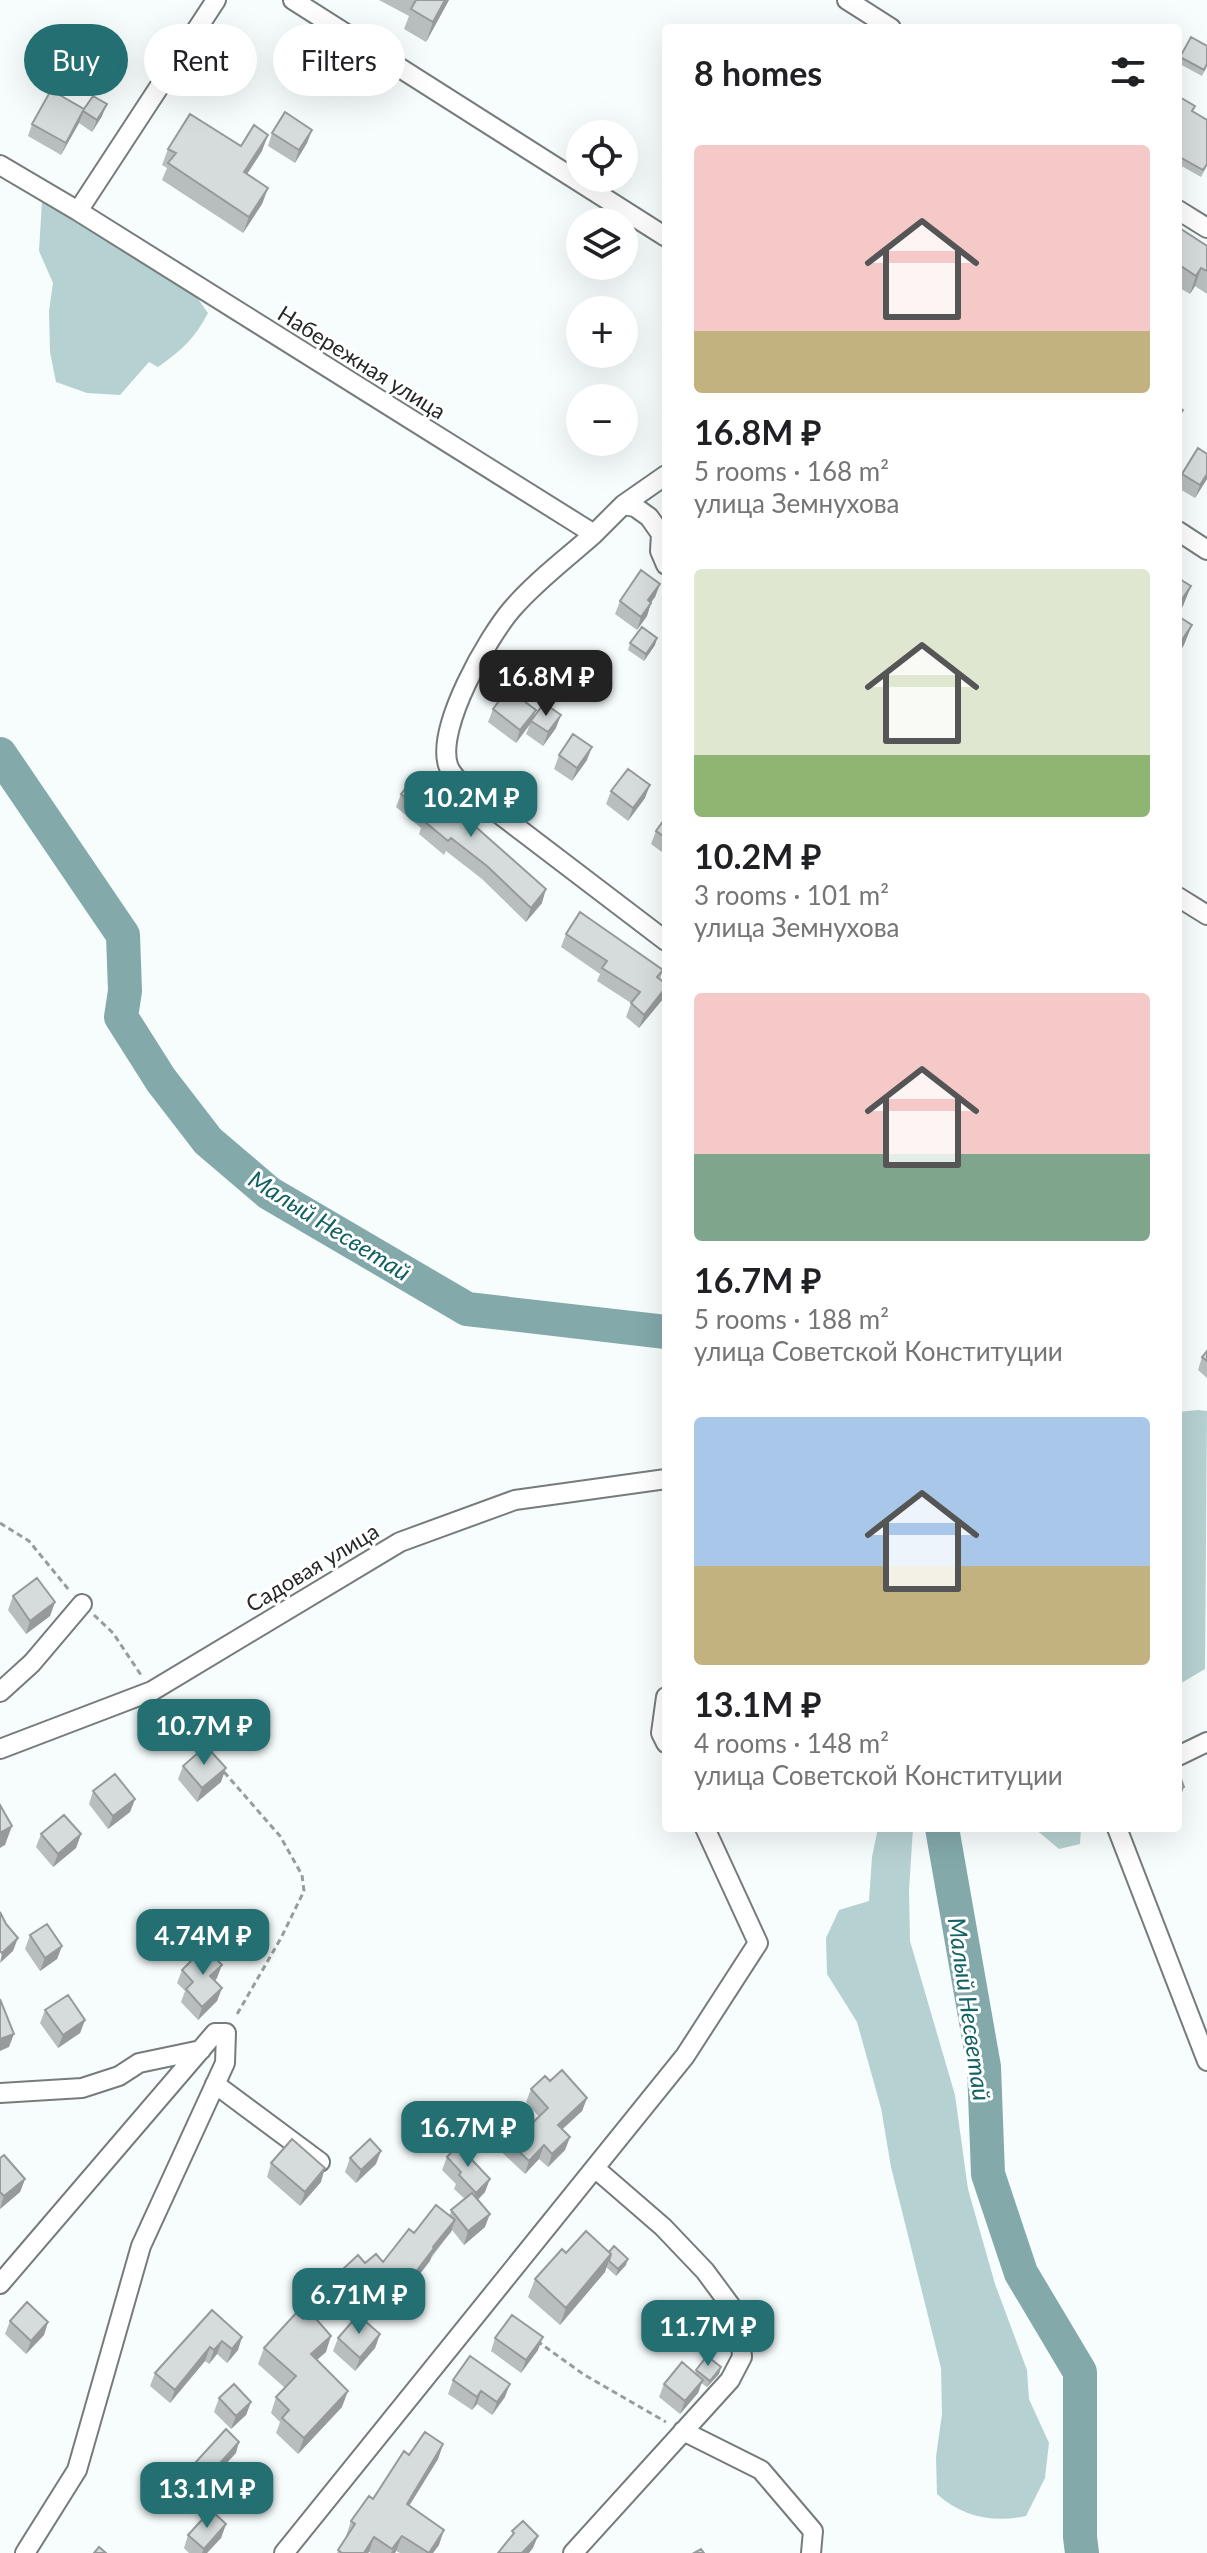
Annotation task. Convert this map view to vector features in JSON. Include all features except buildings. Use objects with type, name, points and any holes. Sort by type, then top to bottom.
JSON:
[{"type":"street","points":[[78,211],[216,0]]},
{"type":"street","points":[[293,0],[662,234]]},
{"type":"street","points":[[854,2],[885,24]]},
{"type":"street","name":"Набережная улица","points":[[0,165],[594,534]]},
{"type":"street","points":[[1182,212],[1207,228]]},
{"type":"street","points":[[662,478],[623,505],[513,608],[489,642],[460,696],[451,721],[447,762],[452,773],[477,797],[662,938]]},
{"type":"street","points":[[623,505],[635,507],[662,527]]},
{"type":"street","points":[[1182,534],[1207,550]]},
{"type":"street","points":[[1182,899],[1207,915]]},
{"type":"street","name":"Садовая улица","points":[[0,1749],[152,1691],[400,1542],[515,1500],[662,1480]]},
{"type":"street","points":[[0,1692],[32,1663],[82,1604]]},
{"type":"street","points":[[1182,1754],[1207,1742]]},
{"type":"street","points":[[284,2553],[685,2056],[758,1943],[707,1832]]},
{"type":"street","points":[[1119,1832],[1207,2061]]},
{"type":"street","points":[[0,2284],[215,2033],[226,2033],[225,2063],[141,2246],[77,2470],[25,2553]]},
{"type":"street","points":[[0,2093],[82,2088],[119,2076],[139,2063],[201,2050]]},
{"type":"street","points":[[215,2084],[320,2162]]},
{"type":"street","points":[[573,2553],[730,2380],[742,2357],[739,2317],[705,2271],[663,2227],[596,2169]]},
{"type":"street","points":[[683,2431],[761,2470],[813,2531],[811,2553]]},
{"type":"path","points":[[152,1691],[211,1758]]},
{"type":"path","points":[[221,1769],[280,1836],[302,1875],[304,1891],[281,1938],[226,2033]]},
{"type":"path","points":[[534,2339],[583,2374],[683,2431]]},
{"type":"shaded area","points":[[61,195],[127,229],[187,283],[208,313],[193,337],[180,350],[158,367],[149,362],[120,395],[87,393],[56,382],[50,352],[49,311],[53,283],[39,251],[42,201]]},
{"type":"shaded area","points":[[1207,1411],[1205,1669],[1182,1683],[1182,1412]]},
{"type":"shaded area","points":[[877,1832],[913,1832],[910,1941],[955,2095],[968,2189],[995,2284],[1027,2370],[1029,2399],[1049,2443],[1045,2478],[1026,2516],[1002,2519],[978,2516],[957,2508],[937,2494],[936,2457],[942,2414],[941,2368],[891,2167],[881,2108],[857,2022],[827,1974],[826,1938],[839,1910],[869,1901]]},
{"type":"shaded area","points":[[1039,1832],[1081,1832],[1080,1844],[1059,1849]]},
{"type":"waterway","name":"Малый Несветай","points":[[0,754],[123,935],[125,991],[121,1017],[161,1080],[208,1141],[269,1193],[467,1309],[662,1332]]},
{"type":"waterway","name":"Малый Несветай","points":[[943,1832],[984,2067],[988,2174],[1021,2273],[1080,2372],[1082,2553]]}]
